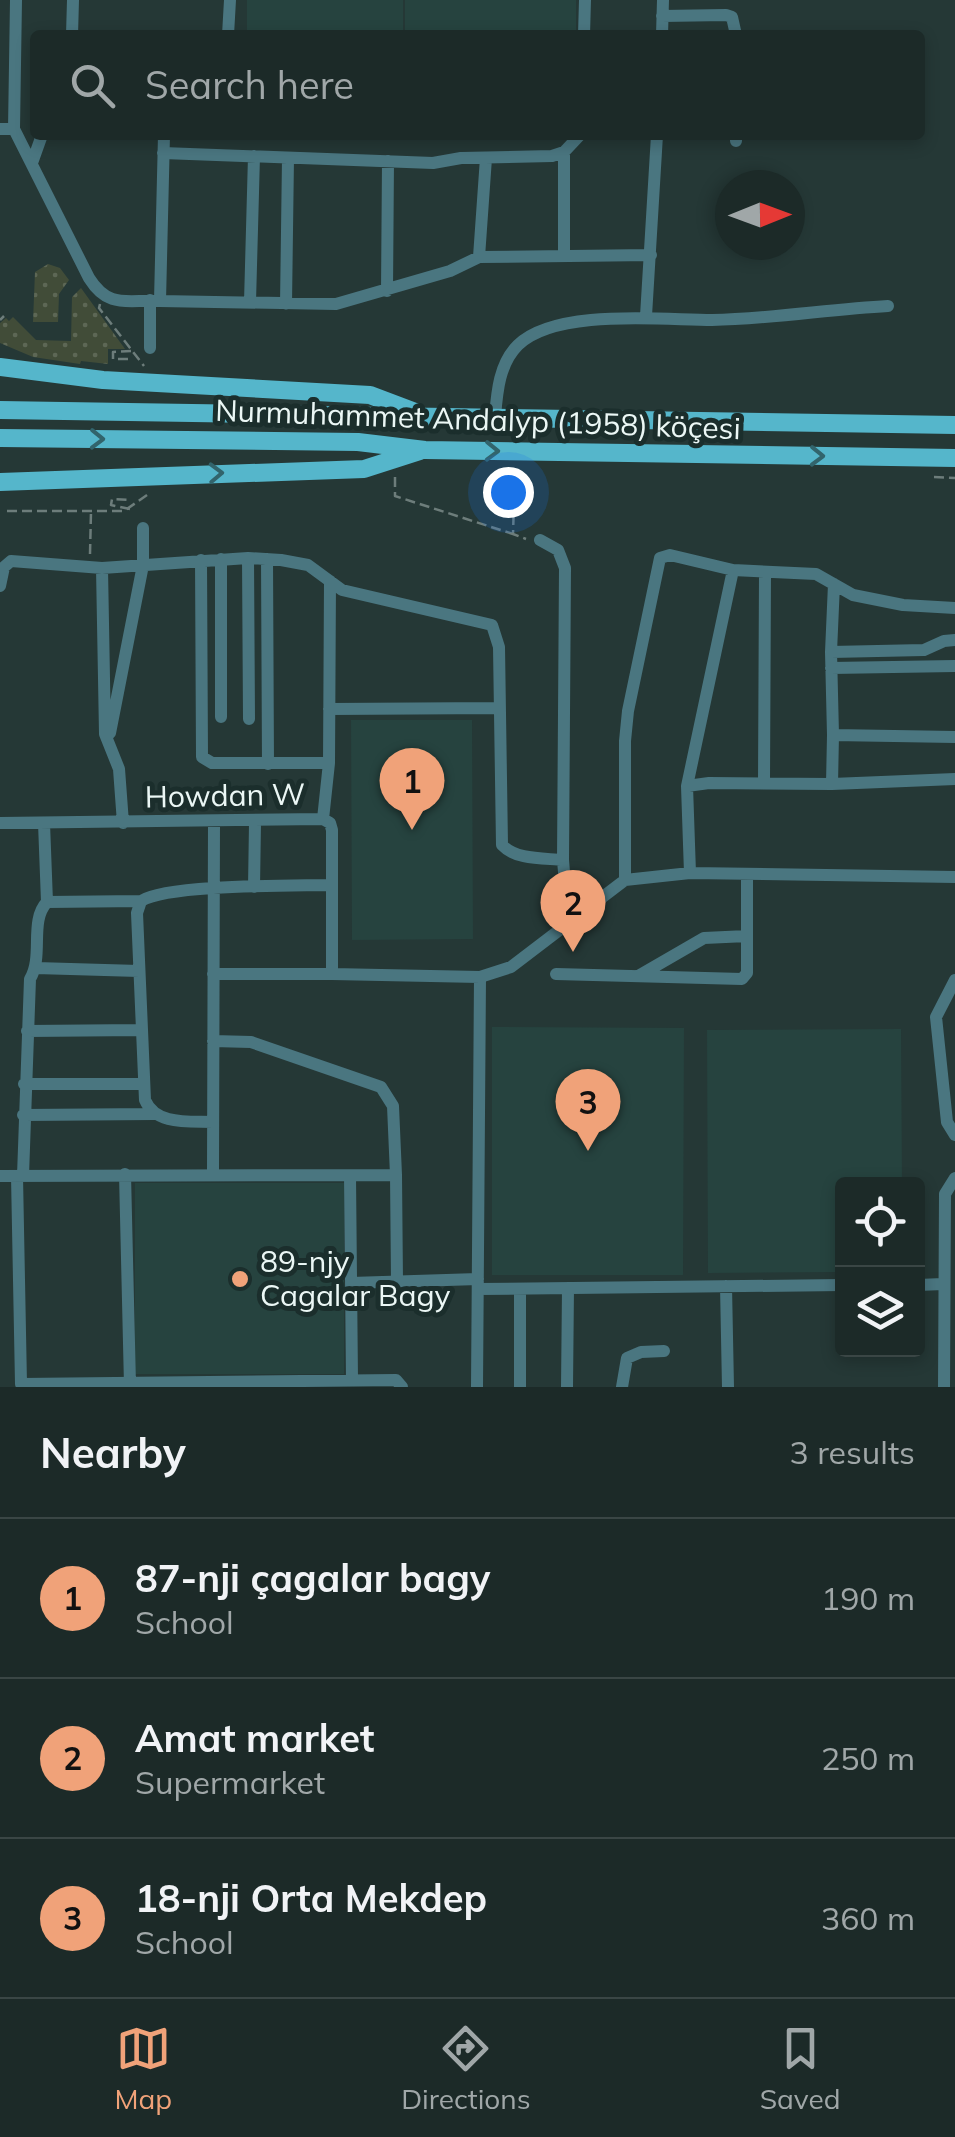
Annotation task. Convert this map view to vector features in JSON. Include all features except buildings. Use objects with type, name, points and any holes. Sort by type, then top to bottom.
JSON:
[{"type":"main road","points":[[4,364],[103,380],[370,395],[424,416]]},
{"type":"main road","name":"Nurmuhammet Andalyp (1958) köçesi","points":[[0,410],[955,424]]},
{"type":"main road","name":"Nurmuhammet Andalyp (1958) köçesi","points":[[0,438],[358,442],[425,450],[955,458]]},
{"type":"main road","points":[[5,485],[364,469],[425,450]]},
{"type":"street","points":[[16,0],[7,129],[32,164],[89,278],[102,296],[115,301],[336,304],[450,271],[479,256],[651,256]]},
{"type":"street","points":[[72,30],[73,0]]},
{"type":"street","points":[[228,30],[230,0]]},
{"type":"street","points":[[584,30],[585,0]]},
{"type":"street","points":[[662,30],[663,0]]},
{"type":"street","points":[[662,16],[726,15],[732,17],[735,30]]},
{"type":"street","points":[[32,164],[40,140]]},
{"type":"street","points":[[150,348],[164,140]]},
{"type":"street","points":[[164,153],[433,163],[564,152],[575,140]]},
{"type":"street","points":[[646,316],[657,140]]},
{"type":"street","points":[[564,152],[564,256]]},
{"type":"street","points":[[250,302],[254,156]]},
{"type":"street","points":[[286,304],[288,158]]},
{"type":"street","points":[[479,256],[486,158]]},
{"type":"street","points":[[387,291],[388,161]]},
{"type":"street","points":[[495,417],[505,363],[519,344],[536,334],[582,321],[646,316],[712,320],[888,306]]},
{"type":"street","points":[[108,741],[144,564],[143,528]]},
{"type":"street","points":[[542,542],[558,550],[565,568],[563,860],[568,920]]},
{"type":"street","points":[[625,880],[624,741],[656,567],[665,554],[732,570],[816,574],[853,595],[902,605],[955,608]]},
{"type":"street","points":[[248,558],[249,719]]},
{"type":"street","points":[[0,586],[4,567],[11,561],[96,567],[267,558],[308,565],[353,593],[492,625],[499,647],[502,845],[508,852],[563,860]]},
{"type":"street","points":[[267,558],[268,764]]},
{"type":"street","points":[[221,717],[222,559]]},
{"type":"street","points":[[201,560],[202,757],[205,761],[268,764],[329,763]]},
{"type":"street","points":[[96,567],[105,734],[119,769],[122,823]]},
{"type":"street","points":[[690,873],[688,786],[732,570]]},
{"type":"street","points":[[764,782],[765,574]]},
{"type":"street","points":[[322,820],[329,763],[330,581]]},
{"type":"street","points":[[832,784],[834,584]]},
{"type":"street","points":[[831,652],[924,650],[955,640]]},
{"type":"street","points":[[831,668],[955,666]]},
{"type":"street","points":[[329,709],[499,708]]},
{"type":"street","points":[[202,715],[268,720]]},
{"type":"street","points":[[833,735],[955,737]]},
{"type":"street","points":[[688,786],[955,780]]},
{"type":"street","points":[[213,1173],[214,822]]},
{"type":"street","points":[[254,822],[254,886]]},
{"type":"street","name":"Howdan W","points":[[0,823],[330,823],[332,974]]},
{"type":"street","points":[[44,823],[48,902],[39,912],[36,968],[30,979],[22,1115],[21,1385],[396,1380],[402,1387]]},
{"type":"street","points":[[213,974],[480,977],[511,967],[625,880],[690,873],[955,877]]},
{"type":"street","points":[[556,974],[742,979],[748,973],[747,875]]},
{"type":"street","points":[[48,902],[141,901],[155,895],[254,886],[331,885]]},
{"type":"street","points":[[141,901],[137,913],[143,1084],[145,1100],[154,1114]]},
{"type":"street","points":[[638,976],[704,938],[747,936]]},
{"type":"street","points":[[36,968],[140,971]]},
{"type":"street","points":[[477,1387],[480,977]]},
{"type":"street","points":[[955,980],[936,1016],[947,1122],[955,1135]]},
{"type":"street","points":[[28,1031],[141,1030]]},
{"type":"street","points":[[214,1041],[251,1042],[381,1087],[393,1106],[397,1282]]},
{"type":"street","points":[[24,1084],[143,1084]]},
{"type":"street","points":[[22,1115],[154,1114],[213,1122]]},
{"type":"street","points":[[125,1174],[130,1385]]},
{"type":"street","points":[[0,1176],[396,1176]]},
{"type":"street","points":[[350,1176],[352,1380]]},
{"type":"street","points":[[944,1387],[944,1194],[955,1178]]},
{"type":"street","points":[[351,1283],[520,1288],[835,1286]]},
{"type":"street","points":[[925,1285],[943,1284]]},
{"type":"street","points":[[726,1286],[728,1387]]},
{"type":"street","points":[[520,1288],[520,1387]]},
{"type":"street","points":[[567,1387],[568,1288]]},
{"type":"street","points":[[622,1387],[627,1358],[640,1352],[664,1351]]},
{"type":"path","points":[[102,296],[99,308],[149,370]]},
{"type":"path","points":[[131,351],[113,352],[113,359],[132,359]]},
{"type":"path","points":[[514,470],[514,534]]},
{"type":"path","points":[[394,473],[396,496],[542,542]]},
{"type":"path","points":[[934,477],[955,478]]},
{"type":"path","points":[[8,512],[131,509],[158,486]]},
{"type":"path","points":[[130,500],[112,499],[111,506],[131,509]]},
{"type":"path","points":[[91,510],[96,567]]},
{"type":"shaded area","points":[[247,0],[403,0],[403,30],[247,30]]},
{"type":"shaded area","points":[[405,0],[576,0],[576,30],[405,30]]},
{"type":"shaded area","points":[[48,264],[60,268],[69,280],[59,294],[58,322],[33,322],[35,272]]},
{"type":"shaded area","points":[[81,288],[125,349],[108,349],[108,364],[33,357],[0,343],[0,323],[13,317],[36,340],[71,341],[72,297]]},
{"type":"shaded area","points":[[351,720],[472,720],[473,939],[352,940]]},
{"type":"shaded area","points":[[492,1027],[684,1028],[683,1275],[492,1275]]},
{"type":"shaded area","points":[[901,1029],[902,1177],[835,1177],[835,1272],[708,1273],[707,1030]]},
{"type":"shaded area","name":"89-njy Cagalar Bagy","points":[[135,1183],[344,1183],[344,1374],[135,1374]]},
{"type":"place","name":"87-nji çagalar bagy","points":[[412,830]]},
{"type":"place","name":"Amat market","points":[[573,952]]},
{"type":"place","name":"18-nji Orta Mekdep","points":[[588,1151]]},
{"type":"place","name":"89-njy Cagalar Bagy","points":[[240,1279]]}]
